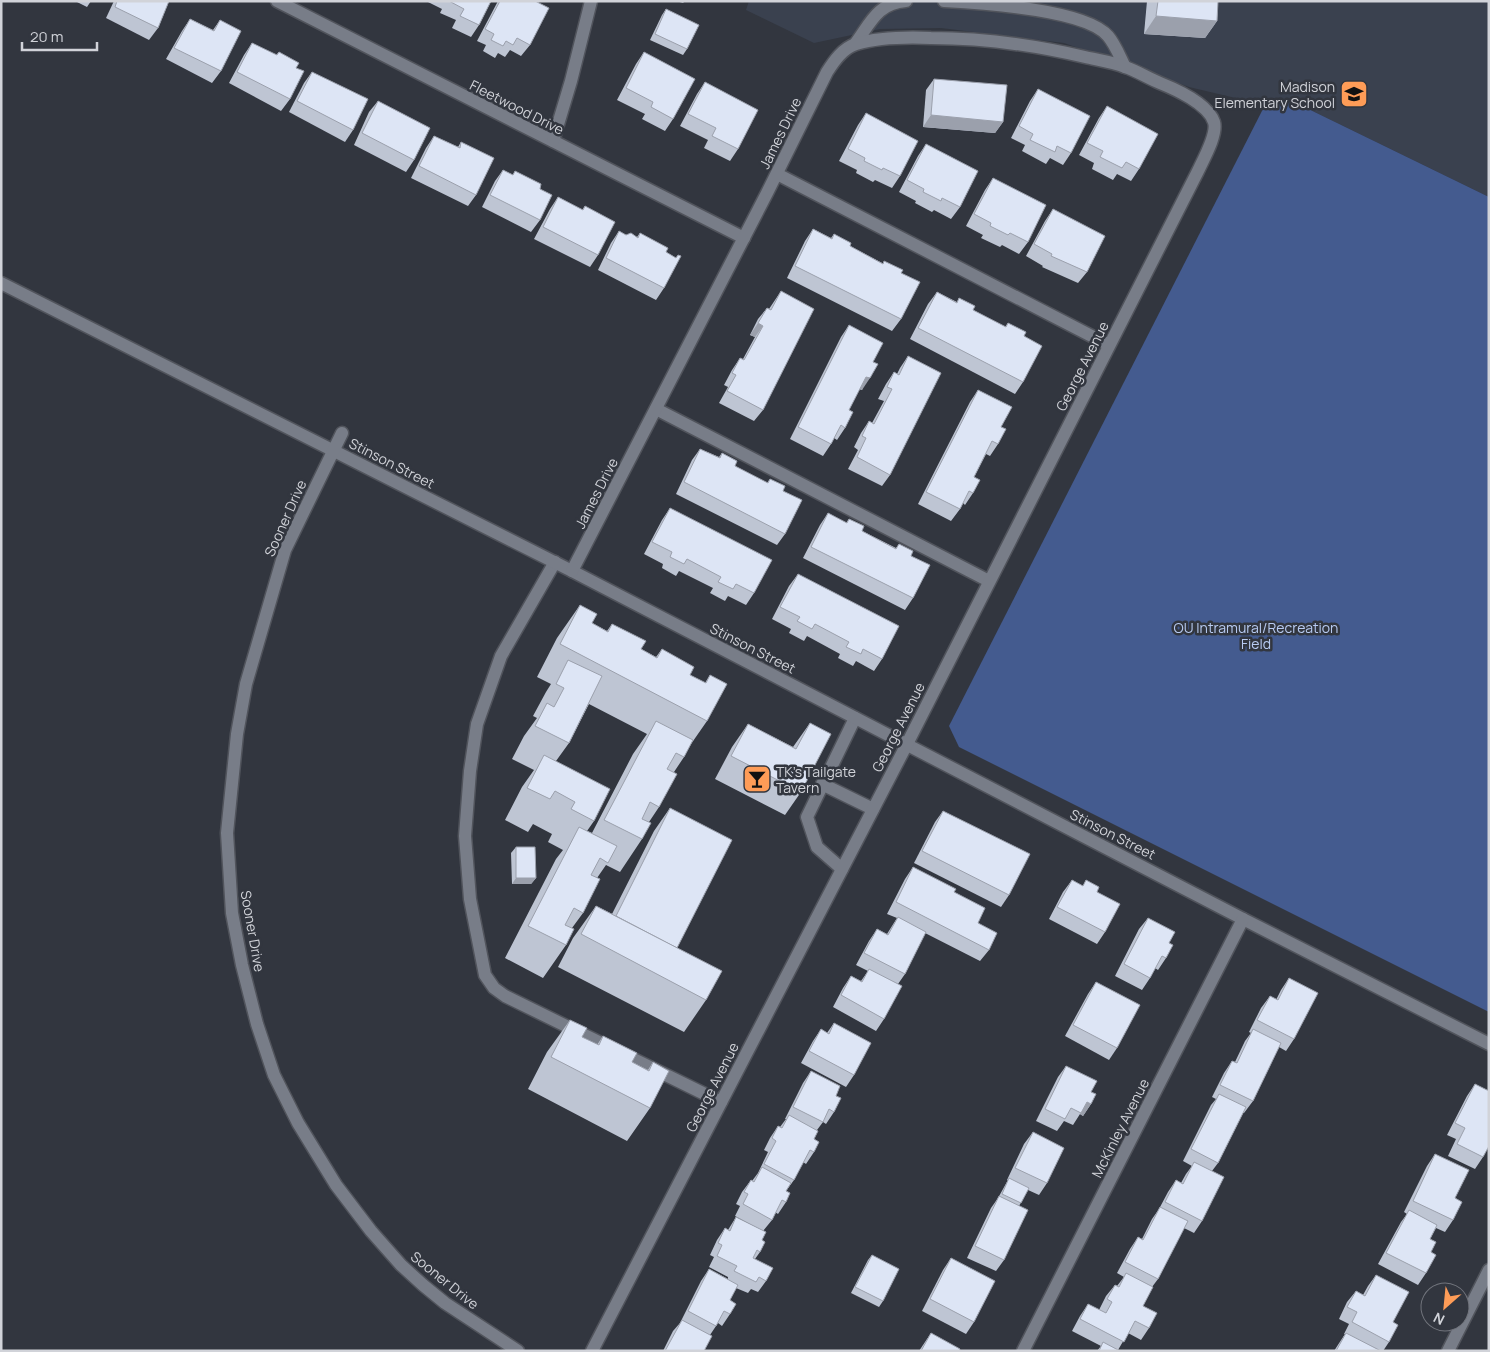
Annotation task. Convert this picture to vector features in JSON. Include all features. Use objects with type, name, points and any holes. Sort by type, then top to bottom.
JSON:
[{"type":"street","name":"Fleetwood Drive","points":[[277,1],[744,238]]},
{"type":"street","points":[[553,142],[571,81],[591,1]]},
{"type":"street","name":"James Drive","points":[[572,571],[777,174],[827,72],[837,57],[854,44],[877,12],[886,6],[906,1]]},
{"type":"street","points":[[944,1],[989,3],[1073,18],[1088,23],[1096,26],[1108,36],[1125,67]]},
{"type":"street","points":[[854,44],[890,38],[956,38],[1056,50],[1125,67]]},
{"type":"street","name":"George Avenue","points":[[592,1351],[907,744],[1208,148],[1214,128],[1214,121],[1205,110],[1181,92],[1125,67]]},
{"type":"street","points":[[777,174],[1109,345]]},
{"type":"street","name":"Stinson Street","points":[[1,283],[555,562],[1243,919],[1489,1044]]},
{"type":"street","points":[[656,409],[990,581]]},
{"type":"street","name":"Sooner Drive","points":[[342,433],[285,550],[246,684],[237,734],[227,833],[232,914],[242,965],[257,1024],[274,1075],[306,1138],[336,1185],[371,1231],[401,1264],[424,1285],[445,1303],[518,1351]]},
{"type":"street","points":[[555,562],[501,656],[477,724],[470,771],[465,836],[470,899],[485,975],[494,988],[505,996],[721,1102]]},
{"type":"street","points":[[842,869],[818,847],[807,817],[855,718]]},
{"type":"street","points":[[822,784],[873,809]]},
{"type":"street","name":"McKinley Avenue","points":[[1023,1351],[1243,919]]},
{"type":"street","points":[[1448,1351],[1489,1270]]},
{"type":"shaded area","name":"Madison Elementary School","points":[[749,1],[1489,1],[1489,197],[1294,102],[1265,105],[1189,87],[1064,43],[941,28],[880,29],[814,43],[746,10]]},
{"type":"green space","name":"OU Intramural/Recreation Field","points":[[1294,102],[1489,197],[1489,1012],[959,747],[949,726],[1265,105]]},
{"type":"building","points":[[117,1],[169,1],[158,28],[115,7]]},
{"type":"building","points":[[449,1],[491,1],[479,25],[460,16],[464,9]]},
{"type":"building","points":[[500,1],[535,1],[549,8],[530,45],[517,38],[513,45],[506,41],[503,46],[491,40],[494,34],[485,29]]},
{"type":"building","points":[[1158,1],[1218,1],[1217,21],[1156,16]]},
{"type":"building","points":[[666,9],[699,25],[687,49],[655,34]]},
{"type":"building","points":[[190,19],[214,31],[220,20],[241,31],[221,71],[174,48]]},
{"type":"building","points":[[252,43],[277,55],[279,52],[299,63],[296,68],[304,71],[290,99],[237,72]]},
{"type":"building","points":[[644,52],[695,79],[673,119],[651,107],[653,102],[626,88]]},
{"type":"building","points":[[312,72],[368,99],[353,130],[297,101]]},
{"type":"building","points":[[934,79],[1007,85],[1003,122],[931,115]]},
{"type":"building","points":[[705,82],[758,110],[738,149],[712,136],[716,128],[688,114]]},
{"type":"building","points":[[1038,89],[1090,116],[1071,153],[1057,146],[1055,152],[1030,140],[1033,134],[1019,126]]},
{"type":"building","points":[[378,101],[430,128],[414,160],[362,133]]},
{"type":"building","points":[[1107,106],[1158,134],[1139,169],[1126,162],[1122,168],[1100,157],[1103,151],[1087,143]]},
{"type":"building","points":[[866,113],[918,141],[900,176],[864,161],[865,158],[848,149]]},
{"type":"building","points":[[434,136],[460,148],[461,142],[494,158],[476,195],[419,166]]},
{"type":"building","points":[[926,144],[978,171],[960,207],[942,198],[941,201],[923,192],[924,189],[907,180]]},
{"type":"building","points":[[503,170],[513,175],[515,171],[541,184],[540,189],[552,195],[540,220],[490,195]]},
{"type":"building","points":[[993,178],[1046,205],[1028,242],[990,226],[991,223],[974,214]]},
{"type":"building","points":[[558,197],[583,210],[585,206],[615,222],[598,255],[543,227]]},
{"type":"building","points":[[1053,209],[1105,236],[1087,272],[1051,256],[1052,254],[1034,244]]},
{"type":"building","points":[[813,229],[832,239],[834,234],[851,243],[850,246],[883,264],[884,261],[903,270],[901,273],[920,282],[901,319],[795,266]]},
{"type":"building","points":[[619,231],[626,235],[631,233],[638,238],[640,233],[668,248],[666,252],[676,258],[678,255],[681,256],[664,288],[606,258]]},
{"type":"building","points":[[781,291],[814,309],[763,410],[727,391],[736,375],[732,373],[740,358],[744,360],[763,326],[758,323],[767,308],[771,310]]},
{"type":"building","points":[[937,292],[957,303],[959,298],[975,306],[973,310],[1006,327],[1008,323],[1026,332],[1024,336],[1042,346],[1023,382],[918,328]]},
{"type":"building","points":[[849,325],[883,343],[873,362],[878,364],[870,378],[866,377],[849,410],[853,412],[845,428],[841,425],[831,444],[798,427]]},
{"type":"building","points":[[908,356],[941,373],[890,475],[857,457],[866,438],[862,436],[869,421],[874,424],[892,389],[887,387],[894,372],[899,375]]},
{"type":"building","points":[[978,390],[1012,407],[1001,427],[1006,429],[998,444],[992,441],[974,477],[980,480],[973,493],[969,491],[960,509],[926,492]]},
{"type":"building","points":[[700,449],[720,458],[722,453],[737,461],[735,466],[768,483],[770,479],[785,486],[783,491],[802,500],[785,534],[684,482]]},
{"type":"building","points":[[670,508],[772,560],[754,593],[736,584],[733,589],[718,582],[721,577],[687,559],[684,564],[670,557],[672,552],[652,542]]},
{"type":"building","points":[[828,513],[847,523],[849,519],[864,526],[862,531],[896,549],[899,544],[913,551],[911,556],[930,565],[913,598],[811,547]]},
{"type":"building","points":[[798,574],[899,626],[882,659],[863,649],[861,654],[846,647],[849,642],[815,624],[812,629],[797,621],[800,617],[780,607]]},
{"type":"building","points":[[580,605],[597,614],[592,623],[608,632],[612,624],[646,641],[641,649],[657,658],[662,649],[694,667],[690,675],[706,683],[710,675],[727,684],[707,721],[560,644]]},
{"type":"building","points":[[568,660],[602,676],[569,743],[535,726],[547,703],[554,707],[564,688],[556,684]]},
{"type":"building","points":[[656,721],[693,740],[684,757],[676,753],[667,769],[677,774],[659,807],[650,802],[642,819],[651,823],[642,839],[604,820]]},
{"type":"building","points":[[810,723],[831,734],[801,792],[731,756],[748,724],[796,749]]},
{"type":"building","points":[[544,755],[610,789],[594,821],[571,809],[575,802],[555,791],[550,799],[527,788]]},
{"type":"building","points":[[670,808],[732,840],[677,948],[616,916]]},
{"type":"building","points":[[943,811],[1030,854],[1009,895],[922,851]]},
{"type":"building","points":[[579,827],[617,846],[608,863],[600,858],[591,875],[600,879],[583,913],[574,908],[565,925],[574,929],[566,945],[528,926]]},
{"type":"building","points":[[516,847],[535,847],[536,878],[516,878]]},
{"type":"building","points":[[913,867],[956,889],[954,892],[985,908],[978,923],[997,933],[989,950],[896,902]]},
{"type":"building","points":[[1072,880],[1083,886],[1086,880],[1099,887],[1097,892],[1120,904],[1105,932],[1057,907]]},
{"type":"building","points":[[596,906],[722,971],[706,1000],[581,934]]},
{"type":"building","points":[[898,917],[926,932],[905,974],[864,953],[877,929],[888,935]]},
{"type":"building","points":[[1148,918],[1175,932],[1169,943],[1173,945],[1166,958],[1162,956],[1150,978],[1124,964]]},
{"type":"building","points":[[869,969],[902,986],[884,1019],[841,995],[851,976],[862,982]]},
{"type":"building","points":[[1289,978],[1318,993],[1294,1039],[1257,1020],[1270,996],[1278,1000]]},
{"type":"building","points":[[1096,982],[1140,1005],[1117,1048],[1073,1025]]},
{"type":"building","points":[[570,1020],[587,1028],[582,1037],[599,1045],[603,1036],[637,1053],[632,1062],[649,1071],[653,1062],[669,1071],[650,1108],[551,1057]]},
{"type":"building","points":[[834,1023],[871,1043],[854,1075],[809,1051],[821,1029],[829,1034]]},
{"type":"building","points":[[1253,1029],[1281,1043],[1253,1101],[1220,1085],[1232,1061],[1237,1063]]},
{"type":"building","points":[[1066,1066],[1097,1081],[1091,1092],[1096,1094],[1091,1104],[1087,1102],[1081,1113],[1071,1108],[1065,1119],[1045,1109]]},
{"type":"building","points":[[811,1071],[840,1086],[836,1096],[841,1098],[834,1112],[829,1109],[823,1122],[793,1107]]},
{"type":"building","points":[[1475,1084],[1489,1091],[1489,1146],[1483,1157],[1457,1144],[1465,1128],[1455,1123]]},
{"type":"building","points":[[1219,1094],[1246,1107],[1218,1163],[1191,1149]]},
{"type":"building","points":[[789,1115],[818,1131],[814,1139],[819,1142],[814,1152],[810,1150],[794,1180],[764,1164],[776,1141],[772,1138],[778,1126],[782,1128]]},
{"type":"building","points":[[1033,1132],[1064,1148],[1047,1183],[1015,1168]]},
{"type":"building","points":[[1435,1154],[1469,1170],[1455,1198],[1462,1202],[1453,1220],[1413,1201]]},
{"type":"building","points":[[1194,1162],[1224,1177],[1202,1221],[1165,1202],[1176,1180],[1183,1184]]},
{"type":"building","points":[[762,1167],[791,1183],[786,1191],[790,1193],[786,1202],[782,1200],[772,1220],[743,1204],[748,1194],[744,1192],[751,1180],[754,1182]]},
{"type":"building","points":[[1009,1178],[1029,1188],[1021,1203],[1002,1194]]},
{"type":"building","points":[[999,1196],[1028,1210],[1004,1260],[975,1246]]},
{"type":"building","points":[[1160,1207],[1188,1221],[1158,1279],[1125,1262],[1138,1237],[1143,1240]]},
{"type":"building","points":[[1409,1210],[1437,1225],[1430,1239],[1436,1242],[1431,1252],[1436,1255],[1426,1273],[1386,1253]]},
{"type":"building","points":[[736,1217],[766,1232],[762,1240],[765,1242],[760,1252],[757,1250],[753,1258],[773,1268],[766,1281],[759,1277],[756,1282],[734,1271],[737,1266],[717,1256],[722,1245],[718,1243],[725,1228],[730,1231]]},
{"type":"building","points":[[872,1255],[899,1269],[883,1301],[855,1287]]},
{"type":"building","points":[[951,1258],[995,1281],[974,1322],[930,1299]]},
{"type":"building","points":[[709,1269],[738,1285],[730,1300],[736,1304],[730,1314],[724,1311],[716,1326],[688,1311]]},
{"type":"building","points":[[1126,1273],[1153,1287],[1143,1306],[1157,1313],[1149,1328],[1135,1321],[1124,1342],[1080,1319],[1088,1304],[1106,1313],[1112,1302],[1107,1299],[1115,1285],[1119,1287]]},
{"type":"building","points":[[1376,1275],[1409,1292],[1393,1322],[1398,1325],[1389,1342],[1352,1322],[1357,1312],[1347,1307],[1356,1291],[1365,1296]]},
{"type":"building","points":[[682,1320],[712,1336],[704,1351],[665,1351]]},
{"type":"building","points":[[931,1333],[960,1349],[959,1351],[921,1351]]},
{"type":"building","points":[[1346,1333],[1381,1351],[1336,1351]]},
{"type":"building","points":[[1103,1342],[1120,1351],[1099,1351]]},
{"type":"place","name":"Madison Elementary School","points":[[1354,94]]},
{"type":"place","name":"TK's Tailgate Tavern","points":[[757,779]]}]
